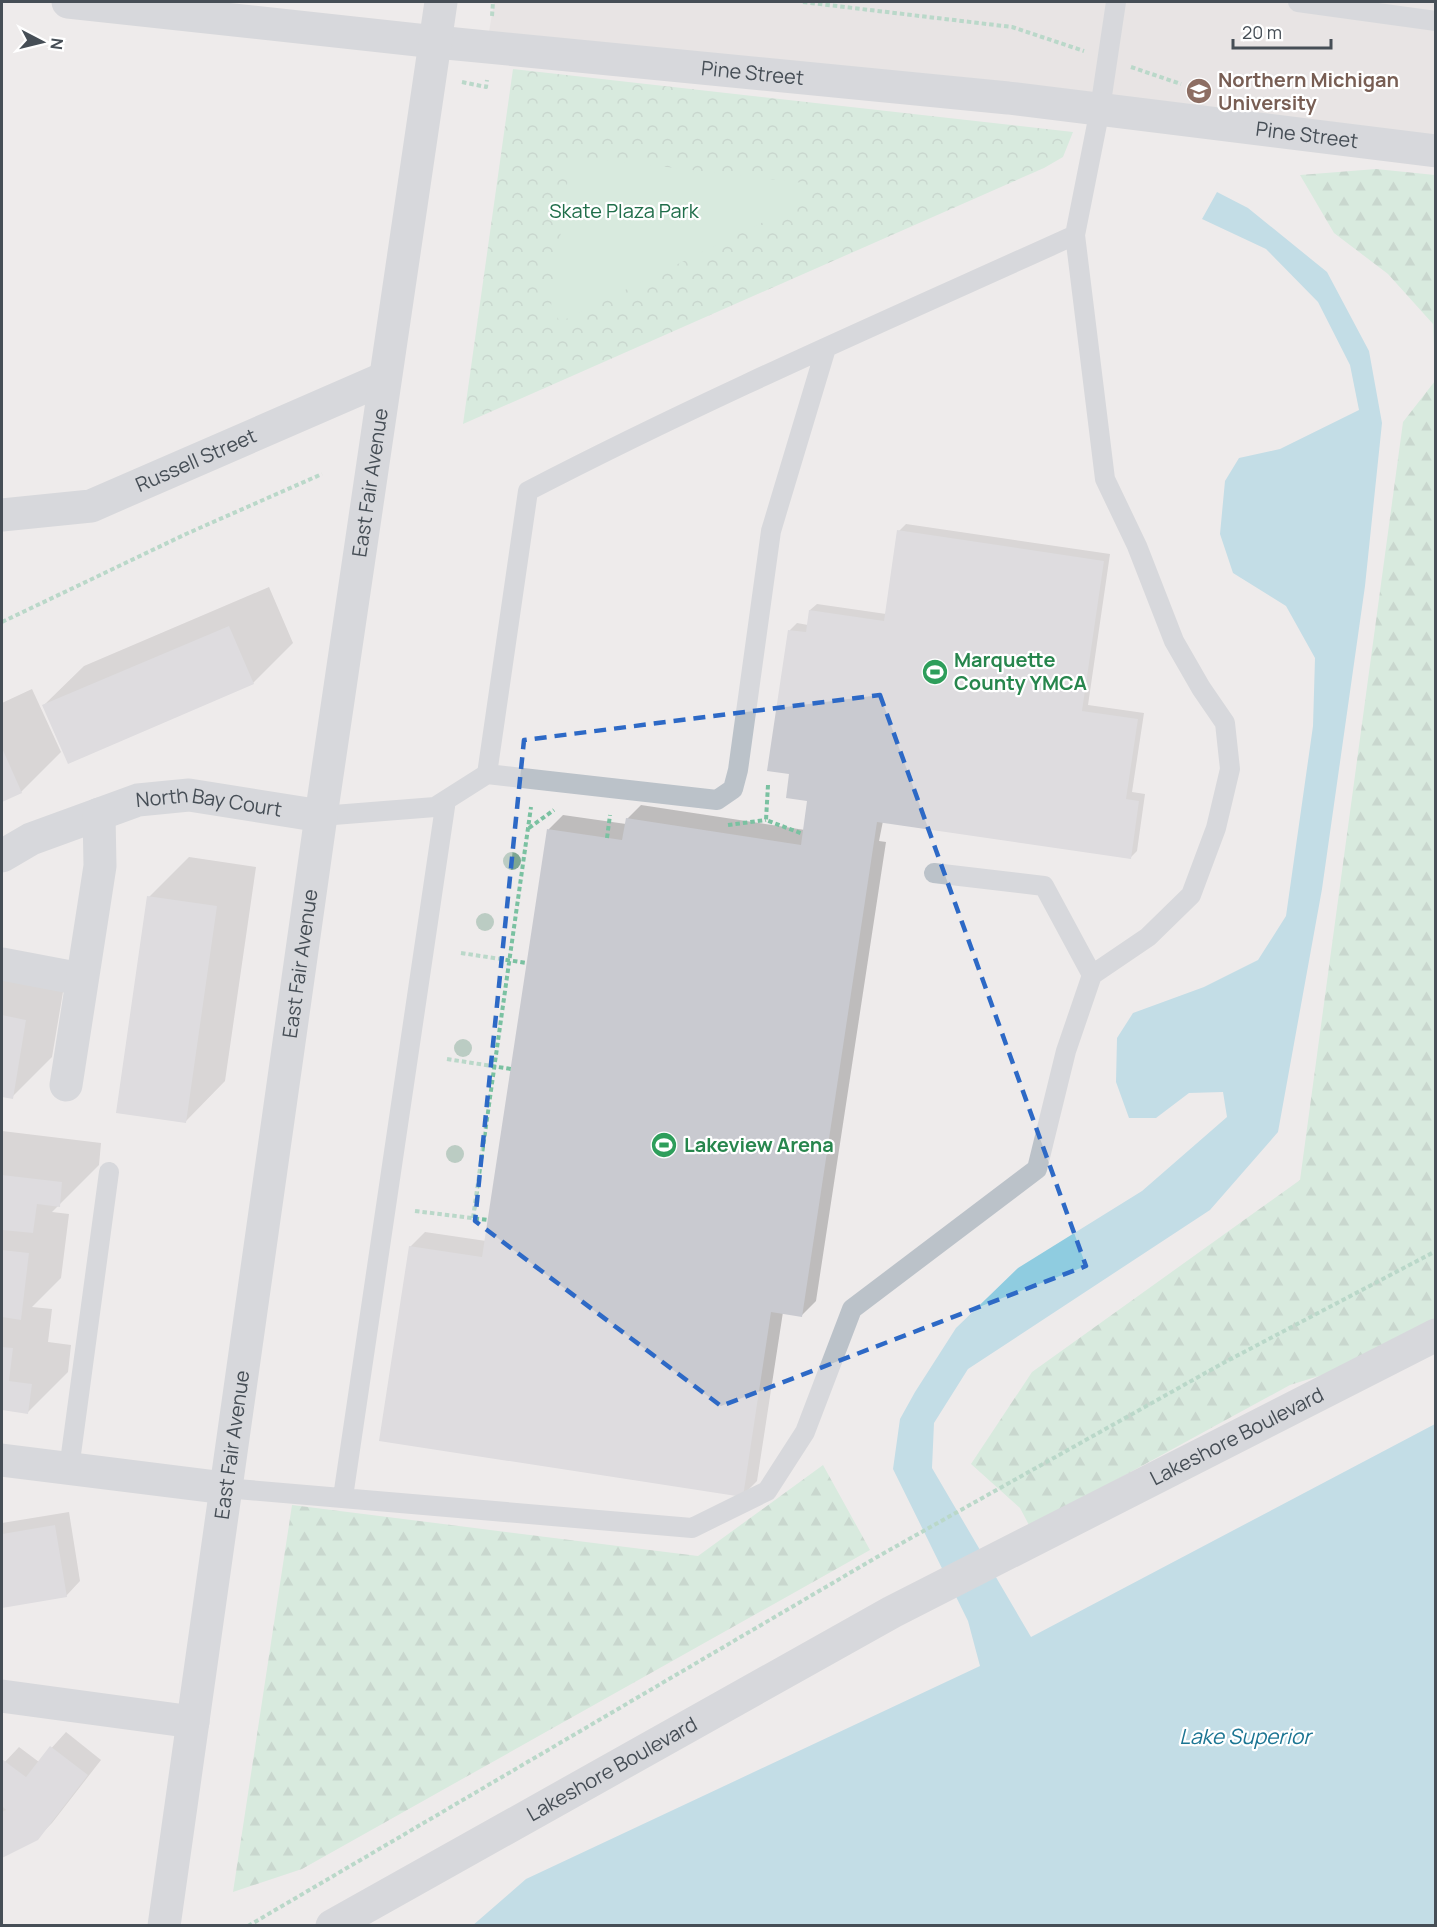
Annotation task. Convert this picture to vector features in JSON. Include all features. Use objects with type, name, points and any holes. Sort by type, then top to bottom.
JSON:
[{"type":"street","name":"Pine Street","points":[[68,2],[436,42],[1008,98],[1436,151]]},
{"type":"street","name":"East Fair Avenue","points":[[164,1926],[321,816],[441,2]]},
{"type":"street","name":"Russell Street","points":[[2,515],[91,506],[385,378]]},
{"type":"street","name":"North Bay Court","points":[[2,856],[31,839],[138,800],[189,795],[321,816]]},
{"type":"street","points":[[66,1085],[100,866],[99,814]]},
{"type":"street","points":[[2,964],[81,979]]},
{"type":"street","name":"Lakeshore Boulevard","points":[[332,1926],[892,1612],[1436,1335]]},
{"type":"street","points":[[2,1460],[225,1488]]},
{"type":"street","points":[[2,1696],[193,1722]]},
{"type":"lane","points":[[225,1488],[692,1528],[767,1491],[805,1432],[852,1309],[1037,1169],[1066,1051],[1092,975],[1148,937],[1191,895],[1216,828],[1230,769],[1225,723],[1174,640],[1137,546],[1105,478],[1075,235],[1100,109],[1116,2]]},
{"type":"lane","points":[[1298,2],[1389,8],[1436,21]]},
{"type":"lane","points":[[487,774],[528,491],[629,440],[1075,235]]},
{"type":"lane","points":[[321,816],[435,807],[487,774],[717,800],[733,789],[738,770],[771,531],[826,348]]},
{"type":"lane","points":[[344,1497],[446,800]]},
{"type":"lane","points":[[934,873],[1044,886],[1092,975]]},
{"type":"lane","points":[[69,1469],[109,1172]]},
{"type":"path","points":[[2,622],[186,534],[322,474]]},
{"type":"path","points":[[768,785],[766,820],[803,834]]},
{"type":"path","points":[[473,1218],[531,807]]},
{"type":"path","points":[[607,838],[610,814]]},
{"type":"path","points":[[461,953],[527,963]]},
{"type":"path","points":[[447,1059],[511,1069]]},
{"type":"path","points":[[415,1211],[488,1220]]},
{"type":"path","points":[[248,1926],[877,1557],[1225,1362],[1436,1251]]},
{"type":"highlighted area","points":[[880,695],[1086,1266],[721,1406],[475,1221],[524,740]]},
{"type":"shaded area","name":"Northern Michigan University","points":[[494,2],[1435,2],[1435,151],[489,32]]},
{"type":"green space","name":"Skate Plaza Park","points":[[513,69],[1073,132],[1063,157],[1044,168],[463,424]]},
{"type":"green space","points":[[571,156],[804,183],[802,203],[560,322],[551,306]]},
{"type":"green space","points":[[1376,169],[1435,175],[1435,370],[1433,324],[1388,274],[1334,233],[1300,175]]},
{"type":"green space","points":[[1435,381],[1435,1340],[1290,1385],[1030,1527],[1020,1508],[971,1464],[1032,1372],[1300,1180],[1403,422]]},
{"type":"green space","points":[[823,1465],[870,1550],[302,1869],[233,1892],[292,1505],[698,1556]]},
{"type":"water","name":"Lake Superior","points":[[1217,192],[1248,208],[1327,272],[1369,351],[1382,423],[1365,586],[1322,889],[1278,1132],[1210,1210],[968,1369],[934,1423],[932,1468],[1031,1637],[1435,1424],[1435,1925],[472,1926],[526,1879],[980,1666],[968,1621],[893,1469],[900,1419],[956,1328],[1018,1268],[1142,1191],[1227,1117],[1223,1092],[1189,1093],[1156,1118],[1129,1118],[1116,1082],[1117,1038],[1133,1013],[1204,987],[1258,960],[1286,916],[1313,726],[1315,658],[1286,606],[1233,573],[1220,534],[1225,481],[1239,458],[1280,449],[1359,410],[1350,365],[1318,302],[1266,249],[1202,219]]},
{"type":"building","name":"Lakeview Arena","points":[[897,530],[1104,561],[1082,711],[1138,719],[1126,799],[1139,801],[1131,859],[877,822],[802,1317],[771,1312],[743,1497],[379,1441],[409,1246],[482,1257],[547,829],[622,840],[626,818],[801,845],[807,801],[786,798],[789,774],[767,771],[788,630],[806,632],[809,610],[884,621]]},
{"type":"building","points":[[229,626],[254,684],[68,764],[42,705]]},
{"type":"building","points":[[2,748],[22,793],[2,802]]},
{"type":"building","points":[[147,896],[217,906],[186,1123],[116,1113]]},
{"type":"building","points":[[2,1015],[26,1020],[13,1099],[2,1097]]},
{"type":"building","points":[[2,1175],[62,1182],[60,1207],[37,1204],[33,1233],[2,1230]]},
{"type":"building","points":[[2,1250],[29,1253],[21,1320],[2,1317]]},
{"type":"building","points":[[2,1347],[13,1348],[9,1381],[32,1384],[28,1414],[2,1410]]},
{"type":"building","points":[[55,1525],[67,1597],[2,1608],[2,1534]]},
{"type":"building","points":[[50,1746],[88,1775],[38,1840],[2,1858],[2,1812],[6,1810],[2,1806],[3,1760],[26,1777]]},
{"type":"place","name":"Northern Michigan University","points":[[1199,91]]},
{"type":"place","name":"Marquette County YMCA","points":[[935,672]]},
{"type":"place","name":"Lakeview Arena","points":[[664,1145]]}]
